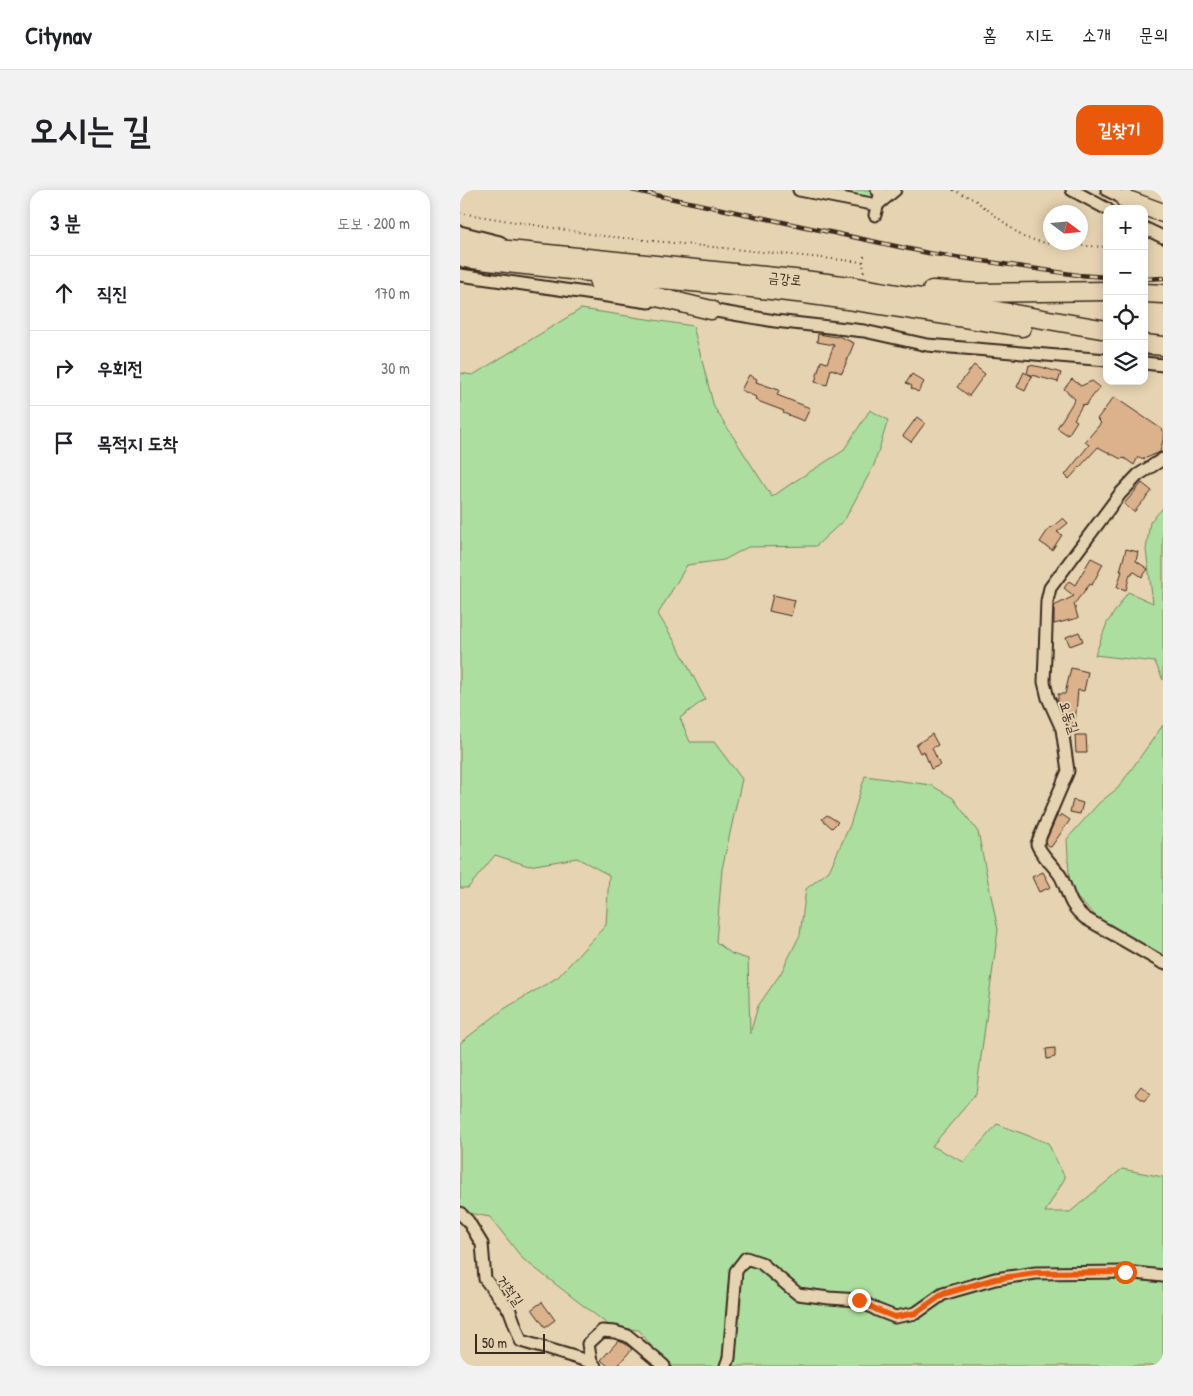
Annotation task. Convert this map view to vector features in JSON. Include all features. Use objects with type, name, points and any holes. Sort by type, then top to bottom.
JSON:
[{"type":"highway","points":[[1125,199],[1163,213]]},
{"type":"highway","name":"금강로","points":[[460,245],[744,273],[861,281],[1103,329]]},
{"type":"highway","name":"금강로","points":[[460,257],[555,269],[820,296],[1103,338]]},
{"type":"highway","points":[[460,262],[576,278],[712,310]]},
{"type":"highway","points":[[861,281],[977,293],[1103,291]]},
{"type":"highway","points":[[1148,293],[1163,294]]},
{"type":"highway","points":[[1148,334],[1163,336]]},
{"type":"highway","points":[[1148,344],[1163,346]]},
{"type":"street","points":[[799,190],[876,210]]},
{"type":"street","points":[[876,210],[881,191],[878,190]]},
{"type":"street","points":[[876,210],[895,190]]},
{"type":"street","points":[[1072,190],[1103,207]]},
{"type":"street","points":[[1107,190],[1136,205]]},
{"type":"street","points":[[1148,211],[1163,219]]},
{"type":"street","points":[[1148,230],[1163,238]]},
{"type":"street","points":[[460,232],[523,247],[590,259]]},
{"type":"street","points":[[460,274],[628,300],[864,332],[927,345],[1103,360]]},
{"type":"street","points":[[1148,363],[1163,365]]},
{"type":"street","name":"요동길","points":[[1163,459],[1138,475],[1120,494],[1050,588],[1047,602],[1044,682],[1048,698],[1062,729],[1068,771],[1037,844],[1040,852],[1060,876],[1070,901],[1076,910],[1085,918],[1163,963]]},
{"type":"street","name":"거척길","points":[[460,1213],[482,1244],[485,1279],[510,1312],[521,1340],[593,1364]]},
{"type":"street","points":[[726,1366],[729,1358],[736,1271],[746,1258],[761,1263],[798,1294],[859,1300],[895,1317],[916,1313],[943,1294],[995,1279],[1036,1273],[1125,1272],[1163,1276]]},
{"type":"street","points":[[593,1364],[588,1344],[602,1331],[628,1336],[664,1366]]},
{"type":"path","points":[[953,190],[975,200],[1023,236],[1049,244],[1103,247]]},
{"type":"path","points":[[460,213],[603,236],[863,262]]},
{"type":"path","points":[[861,281],[864,256]]},
{"type":"green space","points":[[829,190],[883,190],[870,199]]},
{"type":"green space","points":[[581,309],[693,326],[714,407],[772,497],[843,451],[870,410],[888,420],[874,465],[845,519],[816,546],[748,547],[724,560],[687,565],[658,614],[678,647],[705,699],[680,718],[690,742],[714,742],[742,779],[722,869],[716,942],[732,954],[748,959],[750,1034],[758,1006],[781,973],[800,935],[806,889],[829,871],[850,825],[865,776],[931,785],[953,798],[978,832],[998,930],[976,1094],[932,1146],[964,1162],[997,1124],[1048,1143],[1065,1178],[1045,1212],[1070,1212],[1122,1169],[1163,1177],[1163,1366],[651,1366],[654,1350],[639,1330],[611,1327],[523,1259],[490,1217],[468,1213],[460,1205],[460,1043],[504,1009],[558,977],[606,925],[609,875],[577,858],[529,866],[495,855],[468,888],[460,888],[460,373],[473,375]]},
{"type":"green space","points":[[1163,508],[1163,680],[1155,662],[1095,655],[1107,623],[1128,592],[1153,603],[1146,550],[1150,522]]},
{"type":"green space","points":[[1163,725],[1163,961],[1106,926],[1070,891],[1067,839],[1099,803],[1118,788]]},
{"type":"building","points":[[818,334],[838,336],[854,343],[842,373],[831,369],[827,385],[815,382],[821,361],[827,363],[834,345],[817,342]]},
{"type":"building","points":[[974,365],[985,374],[969,396],[957,387]]},
{"type":"building","points":[[1029,365],[1061,373],[1058,382],[1028,374],[1032,376],[1025,391],[1017,387],[1024,372],[1027,374]]},
{"type":"building","points":[[912,374],[924,382],[918,392],[906,383]]},
{"type":"building","points":[[749,375],[757,379],[756,382],[779,390],[777,395],[810,408],[804,421],[755,400],[756,397],[741,390]]},
{"type":"building","points":[[1072,379],[1081,386],[1092,381],[1100,387],[1085,406],[1083,404],[1074,419],[1077,421],[1068,435],[1057,428],[1075,399],[1064,389]]},
{"type":"building","points":[[1114,397],[1163,430],[1160,452],[1144,459],[1138,457],[1134,465],[1124,458],[1121,459],[1098,447],[1069,479],[1065,475],[1089,445],[1085,442],[1101,423],[1097,419]]},
{"type":"building","points":[[917,417],[925,423],[911,442],[903,436]]},
{"type":"building","points":[[1142,483],[1152,491],[1134,512],[1124,504]]},
{"type":"building","points":[[1063,518],[1068,523],[1057,532],[1062,535],[1052,550],[1040,542],[1050,527]]},
{"type":"building","points":[[1126,549],[1138,552],[1136,561],[1148,569],[1142,577],[1133,571],[1130,574],[1126,590],[1117,587]]},
{"type":"building","points":[[1091,558],[1103,564],[1092,585],[1090,584],[1074,604],[1078,618],[1054,624],[1054,606],[1074,596],[1064,588],[1069,581],[1075,585]]},
{"type":"building","points":[[773,595],[795,600],[791,616],[769,611]]},
{"type":"building","points":[[1079,632],[1083,641],[1070,646],[1066,637]]},
{"type":"building","points":[[1071,668],[1088,672],[1084,691],[1078,690],[1075,723],[1068,724],[1058,701],[1058,694],[1065,694]]},
{"type":"building","points":[[932,734],[938,745],[932,748],[940,765],[931,769],[924,751],[920,753],[916,745]]},
{"type":"building","points":[[1075,735],[1086,735],[1087,753],[1076,753]]},
{"type":"building","points":[[1073,800],[1083,803],[1080,814],[1070,812]]},
{"type":"building","points":[[1061,814],[1070,820],[1051,847],[1045,843],[1057,816],[1059,817]]},
{"type":"building","points":[[827,815],[838,822],[832,828],[822,819]]},
{"type":"building","points":[[1043,872],[1051,887],[1039,892],[1032,877]]},
{"type":"building","points":[[1055,1048],[1055,1057],[1047,1059],[1046,1049]]},
{"type":"building","points":[[1141,1086],[1150,1094],[1144,1101],[1135,1094]]},
{"type":"building","points":[[542,1302],[555,1320],[545,1327],[532,1309]]},
{"type":"building","points":[[618,1341],[632,1349],[617,1366],[608,1366],[601,1360]]},
{"type":"railway","points":[[632,190],[928,253],[1078,275],[1103,277]]},
{"type":"railway","points":[[1148,279],[1163,278]]},
{"type":"route","points":[[859,1300],[895,1317],[916,1313],[943,1294],[995,1279],[1036,1273],[1125,1272]]}]
